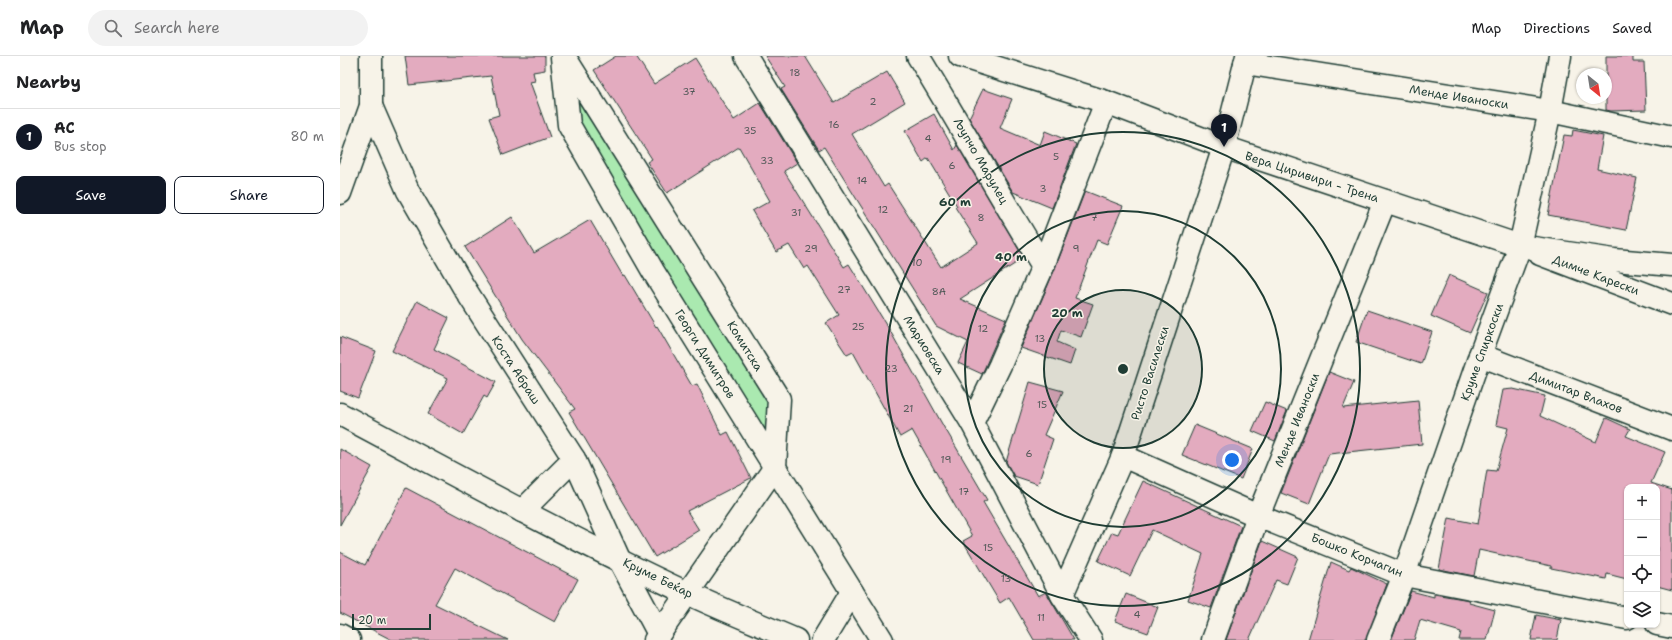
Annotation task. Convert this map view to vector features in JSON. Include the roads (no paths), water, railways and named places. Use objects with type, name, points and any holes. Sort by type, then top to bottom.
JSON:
[{"type":"street","name":"Коста Абраш","points":[[340,193],[371,106],[371,56]]},
{"type":"street","name":"Георги Димитров","points":[[563,56],[569,125],[653,271],[882,640]]},
{"type":"street","name":"Комитска","points":[[563,56],[779,399],[775,467]]},
{"type":"street","name":"Мариовска","points":[[746,56],[972,423],[1062,595],[1091,640]]},
{"type":"street","name":"Љупчо Марулец","points":[[918,56],[951,109],[1011,215],[1043,266]]},
{"type":"street","name":"Вера Циривири - Трена","points":[[960,56],[1106,102],[1224,147],[1520,246],[1614,260],[1672,265]]},
{"type":"street","name":"Круме Спиркоски","points":[[1378,640],[1404,575],[1480,355],[1520,246],[1550,111],[1560,56]]},
{"type":"street","name":"Менде Иваноски","points":[[1246,60],[1550,111],[1672,138]]},
{"type":"street","name":"Ристо Василески","points":[[1062,595],[1123,456],[1224,147],[1246,60]]},
{"type":"street","points":[[972,423],[1000,366],[1043,266],[1106,102]]},
{"type":"street","name":"Коста Абраш","points":[[371,106],[412,198],[463,286],[574,458],[619,560],[657,637]]},
{"type":"street","name":"Менде Иваноски","points":[[1212,640],[1258,516],[1385,201]]},
{"type":"street","name":"Димче Карески","points":[[1520,246],[1672,304]]},
{"type":"street","name":"Димитар Влахов","points":[[1480,355],[1672,429]]},
{"type":"street","name":"Круме Беќар","points":[[340,414],[522,511],[619,560],[687,593],[796,640]]},
{"type":"street","name":"Бошко Корчагин","points":[[1123,456],[1258,516],[1404,575],[1624,617]]},
{"type":"street","points":[[522,511],[574,458]]},
{"type":"street","points":[[657,637],[775,467]]},
{"type":"street","points":[[823,640],[852,592]]},
{"type":"street","points":[[1660,625],[1672,627]]},
{"type":"street","points":[[340,635],[349,640]]},
{"type":"place","name":"АС","points":[[1224,147]]}]
